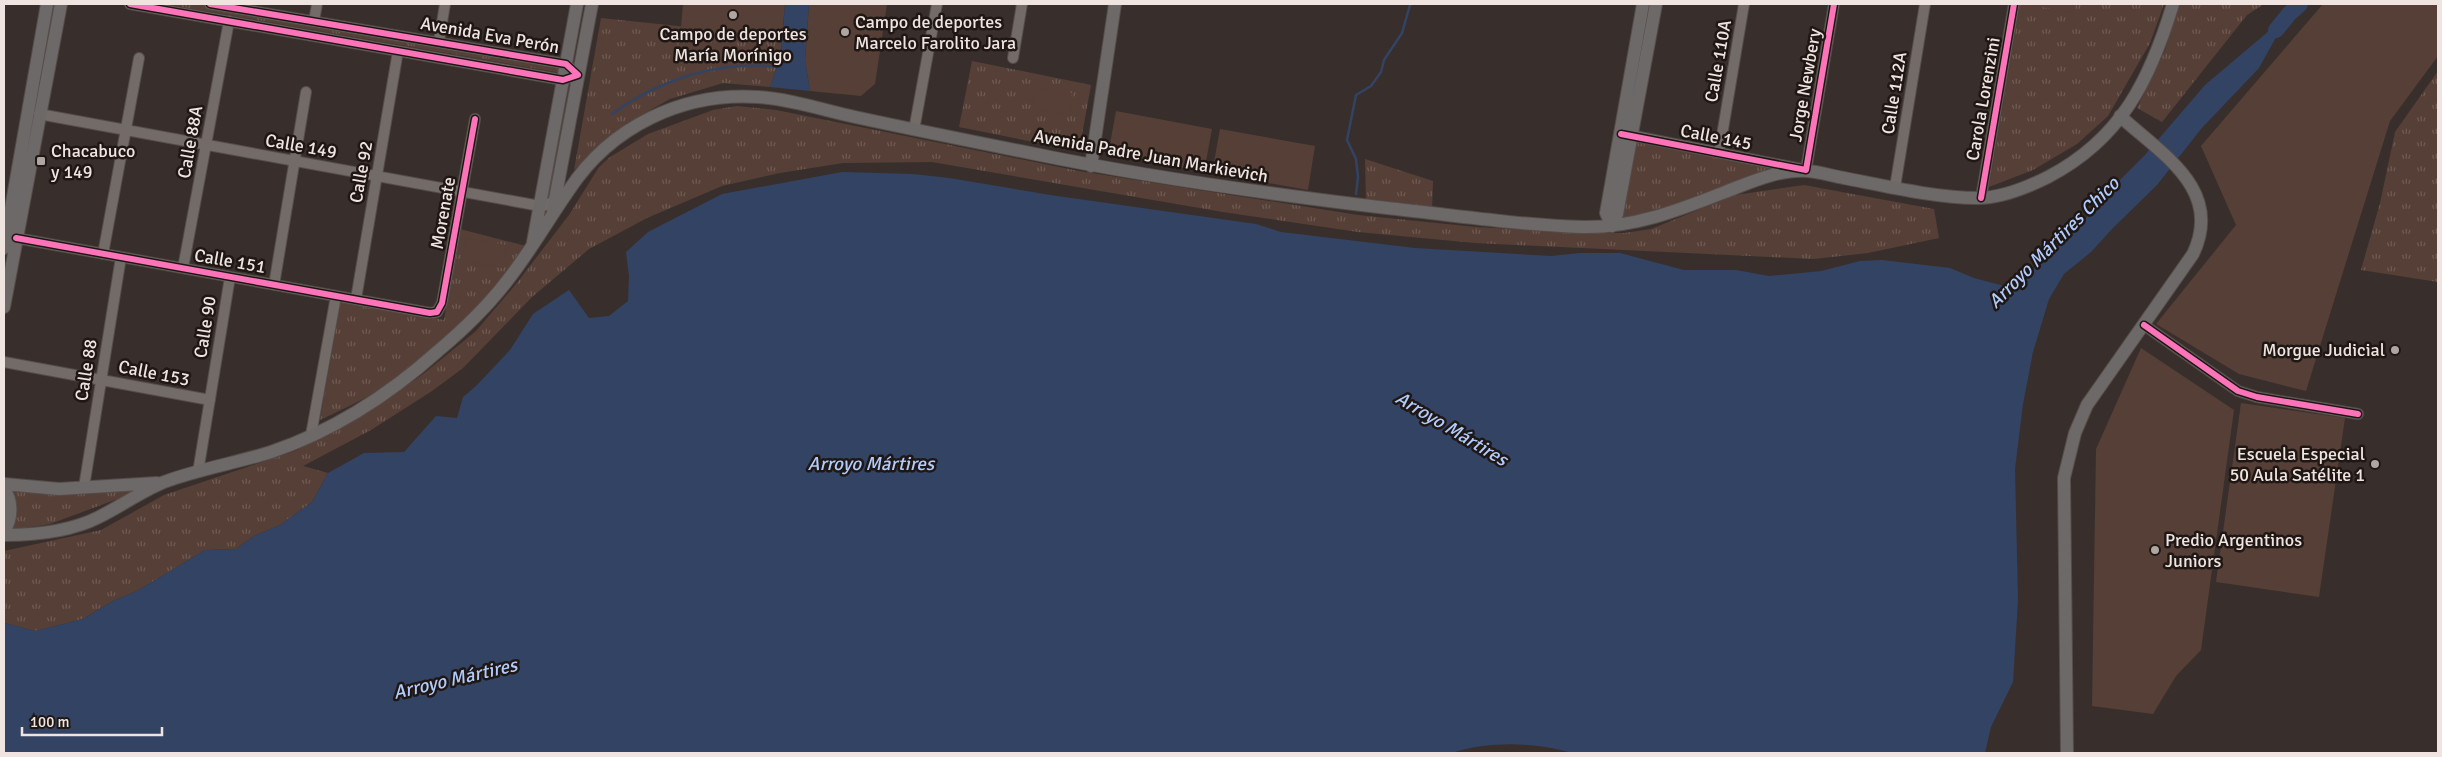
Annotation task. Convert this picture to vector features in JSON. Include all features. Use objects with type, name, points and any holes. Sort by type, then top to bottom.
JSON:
[{"type":"main road","points":[[4,248],[47,4]]},
{"type":"main road","points":[[4,307],[61,4]]},
{"type":"main road","points":[[533,245],[577,4]]},
{"type":"main road","points":[[551,220],[592,4]]},
{"type":"main road","points":[[1091,166],[1114,4]]},
{"type":"main road","points":[[1612,226],[1617,214],[1643,4]]},
{"type":"main road","points":[[1626,134],[1656,4]]},
{"type":"main road","name":"Avenida Padre Juan Markievich","points":[[4,535],[54,532],[78,526],[94,520],[160,484],[278,449],[311,435],[345,418],[385,394],[436,353],[483,309],[510,278],[551,220],[570,187],[588,166],[627,130],[674,107],[705,98],[765,97],[1091,166],[1329,202],[1582,227],[1612,226],[1643,222],[1771,175],[1806,170],[1895,187],[1981,198],[2006,195],[2055,173],[2079,159],[2103,138],[2135,96],[2157,54],[2173,4]]},
{"type":"main road","points":[[2067,753],[2064,497],[2068,455],[2074,433],[2087,405],[2193,254],[2199,242],[2201,228],[2197,198],[2184,173],[2120,116]]},
{"type":"main road","name":"Avenida Padre Juan Markievich","points":[[4,484],[42,488],[160,484]]},
{"type":"main road","points":[[4,490],[8,494],[10,517],[4,531]]},
{"type":"street","name":"Avenida Eva Perón","points":[[130,4],[563,80],[578,75],[566,64],[439,41],[210,4]]},
{"type":"street","points":[[314,21],[317,4]]},
{"type":"street","points":[[439,41],[446,4]]},
{"type":"street","points":[[914,130],[937,4]]},
{"type":"street","points":[[1012,58],[1022,4]]},
{"type":"street","name":"Calle 110A","points":[[1719,153],[1744,4]]},
{"type":"street","name":"Jorge Newbery","points":[[1806,170],[1834,4]]},
{"type":"street","name":"Calle 112A","points":[[1895,187],[1925,4]]},
{"type":"street","name":"Carola Lorenzini","points":[[1981,198],[2014,4]]},
{"type":"street","name":"Calle 88A","points":[[183,268],[229,21]]},
{"type":"street","name":"Calle 92","points":[[356,299],[398,51]]},
{"type":"street","points":[[103,254],[139,58]]},
{"type":"street","points":[[274,285],[306,92]]},
{"type":"street","name":"Calle 149","points":[[39,114],[540,206]]},
{"type":"street","name":"Morenate","points":[[437,312],[442,303],[475,119]]},
{"type":"street","name":"Calle 145","points":[[1626,134],[1806,170]]},
{"type":"street","points":[[540,206],[555,200]]},
{"type":"street","name":"Calle 151","points":[[16,238],[430,313],[437,312]]},
{"type":"street","name":"Calle 88","points":[[84,487],[121,257]]},
{"type":"street","name":"Calle 90","points":[[198,472],[230,277]]},
{"type":"street","points":[[311,435],[336,296]]},
{"type":"street","points":[[2144,325],[2238,391],[2257,397],[2318,405],[2358,414]]},
{"type":"street","name":"Calle 153","points":[[4,362],[210,400]]},
{"type":"green space","points":[[165,4],[200,4],[562,68],[561,73]]},
{"type":"green space","name":"Campo de deportes María Morínigo","points":[[683,4],[785,4],[782,37],[681,27]]},
{"type":"green space","name":"Campo de deportes Marcelo Farolito Jara","points":[[809,4],[887,4],[875,84],[861,96],[810,91],[805,60]]},
{"type":"green space","points":[[2020,4],[2164,4],[2150,43],[2108,116],[2077,144],[2033,170],[1989,187]]},
{"type":"green space","points":[[2025,4],[2076,4],[2074,13]]},
{"type":"green space","points":[[2179,4],[2264,4],[2247,15],[2162,122],[2137,108],[2165,50]]},
{"type":"green space","points":[[2323,4],[2438,4],[2438,56],[2390,121],[2306,391],[2239,374],[2156,324],[2236,225],[2201,146]]},
{"type":"green space","points":[[601,18],[782,37],[781,55],[770,87],[723,83],[670,99],[627,123],[574,170]]},
{"type":"green space","points":[[679,40],[716,43],[715,63],[677,60]]},
{"type":"green space","points":[[972,61],[1091,85],[1079,151],[959,127]]},
{"type":"green space","points":[[2438,71],[2438,282],[2361,270],[2380,203],[2395,132]]},
{"type":"green space","points":[[1035,87],[1072,93],[1069,115],[1032,108]]},
{"type":"green space","points":[[737,106],[776,110],[1079,171],[1358,215],[1476,227],[1585,233],[1624,233],[1651,229],[1735,195],[1804,185],[1934,209],[1939,238],[1868,253],[1814,259],[1475,243],[1358,232],[1223,212],[932,162],[843,163],[780,173],[722,186],[647,218],[589,249],[532,297],[463,368],[432,391],[371,430],[303,466],[328,473],[312,502],[280,525],[254,536],[236,549],[205,550],[137,591],[113,601],[83,619],[35,631],[4,623],[4,551],[101,530],[164,495],[295,451],[364,414],[422,375],[476,331],[516,284],[569,215],[599,167],[610,157],[648,134],[713,110]]},
{"type":"green space","points":[[1116,111],[1212,129],[1204,172],[1108,155]]},
{"type":"green space","points":[[1220,129],[1315,146],[1308,190],[1212,173]]},
{"type":"green space","points":[[1637,141],[1785,169],[1741,179],[1640,217],[1622,217]]},
{"type":"green space","points":[[1365,159],[1433,181],[1432,211],[1366,202]]},
{"type":"green space","points":[[460,229],[526,246],[495,288],[439,345],[397,378],[375,392],[320,420],[341,299],[444,320]]},
{"type":"green space","points":[[466,238],[506,245],[502,268],[462,260]]},
{"type":"green space","name":"Predio Argentinos Juniors","points":[[2141,348],[2234,410],[2201,650],[2176,676],[2153,714],[2092,706],[2096,449]]},
{"type":"green space","points":[[2241,403],[2345,418],[2319,597],[2216,582]]},
{"type":"green space","points":[[147,488],[50,524],[12,530],[12,489]]},
{"type":"water","points":[[785,4],[809,4],[805,60],[810,91],[770,87],[781,55]]},
{"type":"water","name":"Arroyo Mártires","points":[[2289,14],[2259,68],[2201,129],[2157,185],[2091,252],[2064,274],[2049,299],[2033,352],[2023,404],[2015,469],[2018,600],[2013,682],[1991,727],[1985,753],[1572,753],[1558,749],[1512,744],[1481,746],[1452,753],[4,753],[4,623],[35,631],[83,619],[113,601],[137,591],[205,550],[236,549],[254,536],[280,525],[312,502],[328,473],[364,453],[404,452],[436,416],[457,418],[463,397],[510,350],[533,314],[569,290],[589,318],[609,316],[628,301],[629,276],[626,252],[648,232],[722,194],[842,172],[913,174],[1256,224],[1281,232],[1415,248],[1551,256],[1580,253],[1620,253],[1684,270],[1736,270],[1769,276],[1821,271],[1860,261],[1882,260],[1950,268],[1974,278],[2012,288],[2079,228],[2096,204],[2144,156],[2205,85]]},
{"type":"waterway","name":"Arroyo Mártires Chico","points":[[2276,30],[2300,4]]},
{"type":"waterway","points":[[1356,194],[1358,177],[1356,159],[1347,140],[1356,95],[1371,86],[1381,72],[1384,60],[1402,33],[1410,5]]},
{"type":"waterway","points":[[612,114],[650,91],[691,75],[734,66],[779,67]]},
{"type":"cycle path","points":[[130,4],[563,80],[578,75],[566,64],[210,4]]},
{"type":"cycle path","points":[[1621,134],[1806,170],[1834,4]]},
{"type":"cycle path","points":[[1981,198],[2014,4]]},
{"type":"cycle path","points":[[16,238],[430,313],[437,312],[442,303],[475,119]]},
{"type":"cycle path","points":[[2144,325],[2238,391],[2257,397],[2358,414]]},
{"type":"place","name":"Campo de deportes María Morínigo","points":[[733,15]]},
{"type":"place","name":"Campo de deportes Marcelo Farolito Jara","points":[[845,32]]},
{"type":"place","name":"Chacabuco y 149","points":[[41,161]]},
{"type":"place","name":"Morgue Judicial","points":[[2395,350]]},
{"type":"place","name":"Escuela Especial 50 Aula Satélite 1","points":[[2375,464]]},
{"type":"place","name":"Predio Argentinos Juniors","points":[[2155,550]]}]
